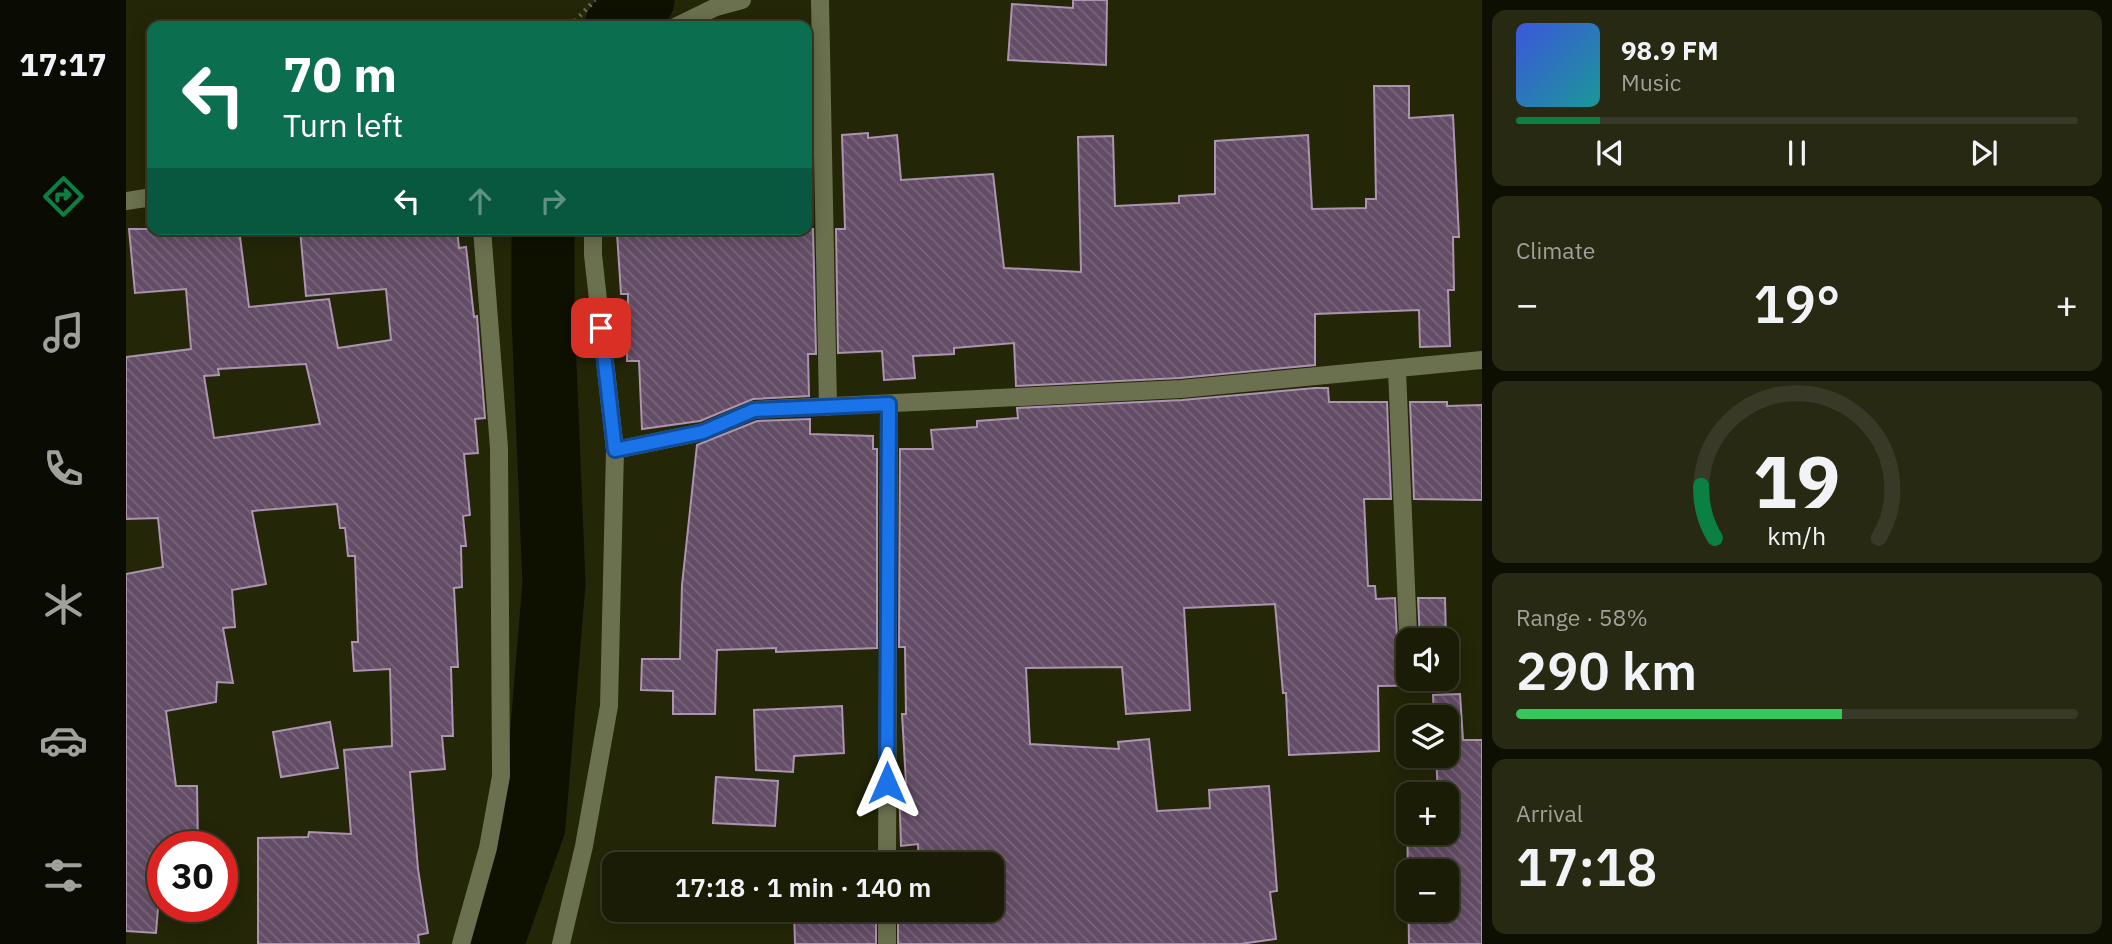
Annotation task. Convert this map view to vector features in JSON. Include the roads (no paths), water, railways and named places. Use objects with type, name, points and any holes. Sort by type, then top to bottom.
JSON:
[{"type":"street","points":[[687,21],[706,11],[742,0]]},
{"type":"street","points":[[820,0],[828,407]]},
{"type":"street","points":[[126,201],[147,198]]},
{"type":"street","points":[[461,944],[488,848],[501,776],[499,448],[482,235]]},
{"type":"street","points":[[561,944],[584,846],[609,706],[615,450],[593,235]]},
{"type":"street","points":[[615,450],[703,432],[754,410],[1181,389],[1482,360]]},
{"type":"street","points":[[1397,370],[1408,628]]},
{"type":"street","points":[[887,852],[889,404]]},
{"type":"street","points":[[887,922],[887,944]]},
{"type":"waterway","points":[[619,21],[625,13],[643,0]]},
{"type":"waterway","points":[[492,944],[534,826],[554,583],[543,317],[543,235]]}]
